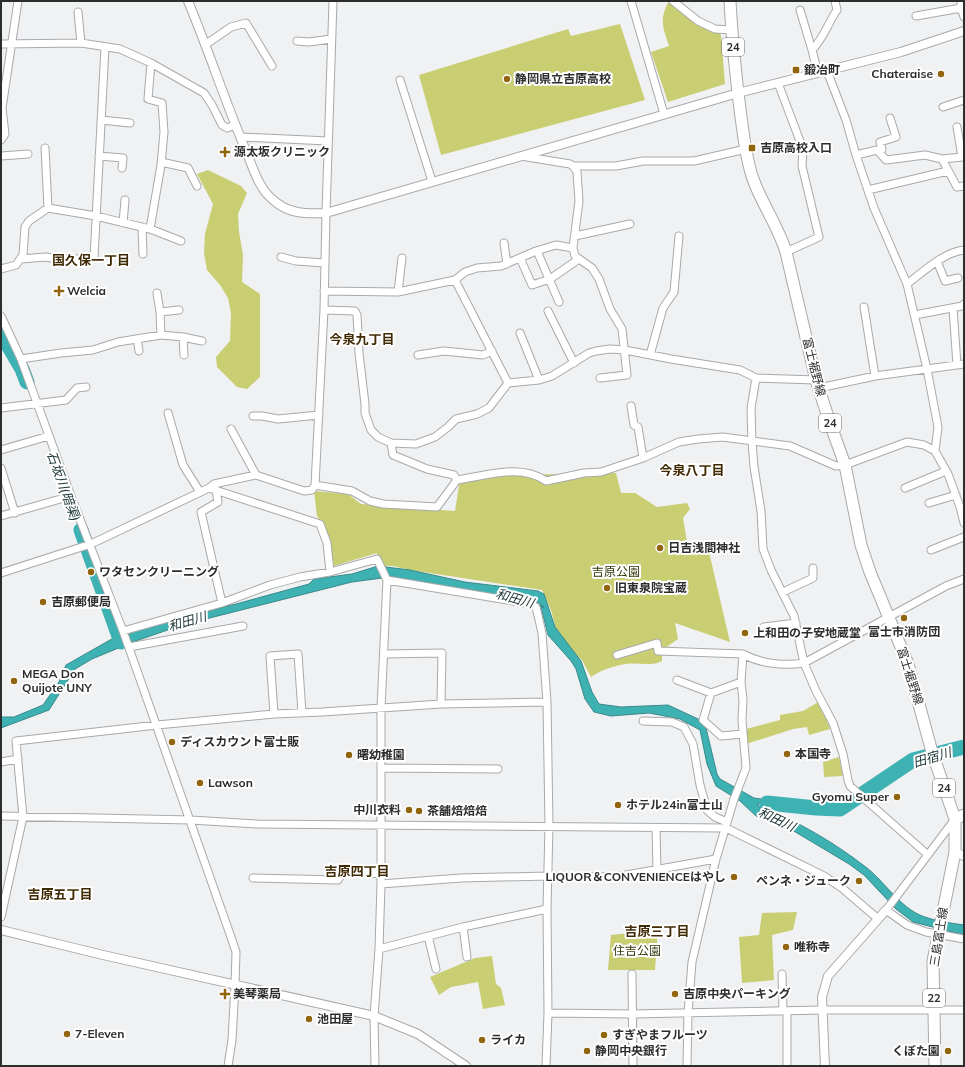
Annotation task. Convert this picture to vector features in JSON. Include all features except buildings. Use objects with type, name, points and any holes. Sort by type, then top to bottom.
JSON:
[{"type":"main road","name":"富士裾野線","points":[[730,1],[731,30],[738,93],[746,149],[753,180],[780,234],[786,252],[817,384],[845,465],[861,545],[870,572],[908,664],[933,754],[959,817]]},
{"type":"main road","name":"三島富士線","points":[[935,1066],[933,961],[941,919],[959,854],[959,817]]},
{"type":"street","points":[[1,140],[5,134],[2,108],[18,1]]},
{"type":"street","points":[[188,1],[235,124],[262,188],[272,200],[288,210],[305,214],[326,213],[738,93],[901,52],[964,31]]},
{"type":"street","points":[[212,489],[214,484],[256,475],[304,491],[312,490],[315,485],[324,310],[324,263],[333,1]]},
{"type":"street","points":[[631,1],[664,114]]},
{"type":"street","points":[[673,1],[698,21],[715,29],[731,30]]},
{"type":"street","points":[[812,50],[821,41],[828,24],[837,10],[834,1]]},
{"type":"street","points":[[916,16],[961,5],[964,17]]},
{"type":"street","points":[[800,10],[818,73]]},
{"type":"street","points":[[78,12],[81,43]]},
{"type":"street","points":[[205,45],[231,27],[246,23],[272,66]]},
{"type":"street","points":[[297,41],[309,42],[332,39]]},
{"type":"street","points":[[1,44],[81,43],[120,49],[151,63],[204,93],[222,125],[227,128],[235,124]]},
{"type":"street","points":[[94,258],[105,47]]},
{"type":"street","points":[[150,229],[161,162],[164,132],[162,103],[148,100],[151,63]]},
{"type":"street","points":[[827,71],[846,120],[874,208],[907,284],[916,315],[938,427],[935,451]]},
{"type":"street","points":[[400,80],[432,182]]},
{"type":"street","points":[[778,83],[803,148],[802,166],[819,237],[786,252]]},
{"type":"street","points":[[943,107],[964,100]]},
{"type":"street","points":[[856,155],[882,149],[880,142],[896,137],[890,118]]},
{"type":"street","points":[[100,120],[130,123]]},
{"type":"street","points":[[877,150],[886,160],[925,155],[942,159],[962,157],[957,127]]},
{"type":"street","points":[[241,137],[328,141]]},
{"type":"street","points":[[45,148],[48,208]]},
{"type":"street","points":[[521,156],[570,164],[573,166],[616,166],[643,161],[694,161],[746,149]]},
{"type":"street","points":[[1,156],[28,154]]},
{"type":"street","points":[[99,156],[123,158],[122,168]]},
{"type":"street","points":[[942,159],[957,187],[964,186]]},
{"type":"street","points":[[161,162],[188,168],[197,186]]},
{"type":"street","points":[[573,166],[577,172],[579,201],[573,248],[575,256],[592,268],[599,279],[610,308],[622,329],[625,350],[626,375],[600,378]]},
{"type":"street","points":[[868,190],[948,171]]},
{"type":"street","points":[[123,223],[125,200]]},
{"type":"street","points":[[1,269],[16,265],[23,255],[26,227],[29,221],[48,208],[96,216],[142,227],[181,241]]},
{"type":"street","points":[[575,236],[630,224]]},
{"type":"street","points":[[142,227],[143,254]]},
{"type":"street","points":[[650,355],[663,308],[674,292],[679,236]]},
{"type":"street","points":[[504,243],[506,264]]},
{"type":"street","points":[[324,291],[398,292],[455,280],[465,272],[477,268],[501,266],[556,245],[573,248]]},
{"type":"street","points":[[907,284],[937,261],[964,250]]},
{"type":"street","points":[[537,251],[559,302]]},
{"type":"street","points":[[20,259],[46,257],[56,259],[83,259]]},
{"type":"street","points":[[281,257],[296,261],[324,263]]},
{"type":"street","points":[[398,292],[402,258]]},
{"type":"street","points":[[520,258],[532,285],[550,279],[579,259]]},
{"type":"street","points":[[937,261],[945,281],[958,278]]},
{"type":"street","points":[[455,280],[508,383]]},
{"type":"street","points":[[157,293],[162,335]]},
{"type":"street","points":[[916,315],[953,308],[964,304]]},
{"type":"street","points":[[864,307],[875,376]]},
{"type":"street","points":[[324,310],[355,311],[357,315],[359,353],[365,404],[364,413],[371,430],[378,437],[391,443],[416,444],[435,437],[448,428],[456,419],[477,414],[489,408],[508,383],[539,380],[552,376],[589,353],[596,351],[625,350],[740,370],[756,378],[817,384],[960,364],[953,308]]},
{"type":"street","points":[[160,312],[179,310]]},
{"type":"street","points":[[548,312],[574,363]]},
{"type":"street","points":[[1,316],[21,358],[34,404],[68,496],[90,545],[124,631],[233,942],[236,952],[235,985],[232,1040],[228,1066]]},
{"type":"street","points":[[520,333],[539,380]]},
{"type":"street","points":[[21,358],[93,350],[118,342],[162,335],[202,341]]},
{"type":"street","points":[[183,337],[184,355]]},
{"type":"street","points":[[137,338],[139,351]]},
{"type":"street","points":[[418,355],[444,351],[483,355],[492,351]]},
{"type":"street","points":[[756,378],[751,408],[752,442],[754,467],[761,511],[763,549],[771,570],[783,592],[796,623],[804,663],[833,723],[843,754],[850,786],[928,855]]},
{"type":"street","points":[[1,408],[66,400],[77,388],[86,387]]},
{"type":"street","points":[[631,406],[634,425],[638,427],[643,458]]},
{"type":"street","points":[[168,413],[183,465],[200,492]]},
{"type":"street","points":[[253,416],[278,419],[319,415]]},
{"type":"street","points":[[231,428],[256,475]]},
{"type":"street","points":[[1,450],[46,436]]},
{"type":"street","points":[[315,485],[352,491],[370,501],[383,504],[437,507],[457,480],[501,472],[518,472],[537,474],[546,481],[584,473],[601,472],[643,458],[679,442],[698,439],[723,437],[790,446],[836,466],[845,465],[906,442],[924,445],[935,451],[962,506],[964,523]]},
{"type":"street","points":[[391,443],[393,455],[427,469],[454,475],[457,480]]},
{"type":"street","points":[[1,468],[15,513]]},
{"type":"street","points":[[905,488],[946,471]]},
{"type":"street","points":[[212,489],[218,502],[201,512],[222,602]]},
{"type":"street","points":[[1,573],[90,545],[200,492],[212,489],[320,524],[327,543],[330,572]]},
{"type":"street","points":[[929,504],[956,495]]},
{"type":"street","points":[[1,516],[68,496]]},
{"type":"street","points":[[931,550],[964,537]]},
{"type":"street","points":[[124,631],[300,577],[330,572],[377,559],[382,566],[386,580],[381,708],[381,884],[379,949],[374,1016],[375,1066]]},
{"type":"street","points":[[783,592],[813,578],[813,568]]},
{"type":"street","points":[[617,655],[657,643],[658,651],[743,654],[753,659],[772,663],[793,665],[804,663],[946,586],[964,579]]},
{"type":"street","points":[[386,580],[525,603],[536,607],[542,632],[547,702],[549,826],[547,909],[548,1013],[546,1066]]},
{"type":"street","points":[[764,627],[796,623]]},
{"type":"street","points":[[129,647],[243,626]]},
{"type":"street","points":[[384,654],[442,653],[441,704]]},
{"type":"street","points":[[274,714],[270,656],[298,654],[302,713]]},
{"type":"street","points":[[687,1066],[688,1013],[692,962],[716,859],[734,799],[746,768],[742,720],[743,700],[741,682],[743,654]]},
{"type":"street","points":[[677,680],[711,693],[741,682]]},
{"type":"street","points":[[711,693],[703,720],[721,736],[743,734]]},
{"type":"street","points":[[1,917],[23,817],[16,741],[157,725],[274,714],[441,704],[547,702]]},
{"type":"street","points":[[643,721],[672,722],[684,727],[693,744],[700,785],[707,810],[715,817],[726,825],[824,876],[842,888],[877,918]]},
{"type":"street","points":[[1,762],[18,759]]},
{"type":"street","points":[[381,768],[498,769]]},
{"type":"street","points":[[1,816],[191,820],[257,824],[381,824],[656,828],[726,825]]},
{"type":"street","points":[[825,1066],[824,1010],[822,997],[828,976],[877,918],[888,908],[959,817]]},
{"type":"street","points":[[656,828],[657,870]]},
{"type":"street","points":[[381,884],[461,878],[548,876],[615,877],[716,859]]},
{"type":"street","points":[[253,878],[338,880],[343,871],[381,874]]},
{"type":"street","points":[[888,908],[907,925],[926,932],[964,939]]},
{"type":"street","points":[[379,949],[428,936],[547,909]]},
{"type":"street","points":[[463,928],[467,957]]},
{"type":"street","points":[[1,930],[374,1016],[418,1034],[466,1066]]},
{"type":"street","points":[[428,936],[436,969]]},
{"type":"street","points":[[632,974],[633,1066]]},
{"type":"street","points":[[782,974],[788,1066]]},
{"type":"street","points":[[548,1013],[633,1014],[824,1010],[964,1010]]},
{"type":"green space","points":[[669,1],[719,32],[721,35],[725,84],[668,102],[651,52],[669,46],[665,34],[663,18]]},
{"type":"green space","points":[[620,24],[645,100],[441,155],[419,75],[568,29],[571,36]]},
{"type":"green space","points":[[208,170],[241,186],[247,193],[238,214],[243,255],[242,282],[260,294],[260,377],[247,389],[237,387],[217,367],[216,357],[230,341],[231,313],[228,298],[220,285],[207,270],[204,253],[205,234],[213,204],[197,174]]},
{"type":"green space","name":"吉原公園","points":[[616,473],[621,493],[635,493],[657,507],[687,503],[690,509],[683,518],[688,548],[709,552],[730,642],[675,623],[678,639],[662,650],[662,661],[653,664],[616,666],[603,670],[591,677],[582,660],[559,640],[551,610],[542,590],[410,570],[393,566],[378,566],[377,553],[334,566],[328,533],[317,516],[314,491],[348,494],[361,504],[455,511],[460,479],[512,475]]},
{"type":"green space","points":[[820,701],[830,729],[809,735],[807,727],[793,729],[746,744],[746,729],[780,720],[780,715],[803,711]]},
{"type":"green space","points":[[839,757],[843,776],[824,777],[823,762]]},
{"type":"green space","points":[[797,912],[793,930],[772,935],[774,980],[742,983],[739,937],[759,935],[762,913]]},
{"type":"green space","name":"住吉公園","points":[[658,930],[655,970],[608,970],[611,935]]},
{"type":"green space","points":[[492,956],[496,984],[501,988],[505,1005],[483,1009],[478,982],[451,987],[439,995],[430,977],[475,958]]},
{"type":"water","points":[[378,566],[410,570],[465,582],[538,591],[544,594],[555,627],[581,661],[592,692],[599,704],[621,707],[668,705],[698,719],[706,728],[717,774],[720,779],[754,798],[787,803],[786,806],[757,804],[816,833],[842,850],[874,874],[910,909],[928,918],[964,925],[964,935],[913,922],[896,909],[864,875],[849,864],[787,827],[756,816],[740,801],[716,786],[707,764],[700,730],[680,719],[649,713],[611,716],[594,712],[585,699],[576,669],[571,661],[548,635],[540,603],[390,577],[352,582],[182,625],[133,642],[92,659],[75,669],[49,710],[1,728],[1,717],[14,717],[43,705],[59,682],[66,665],[117,636],[158,623],[309,584],[314,579],[352,574]]},
{"type":"waterway","name":"石坂川(暗渠)","points":[[1,333],[22,369],[27,382]]},
{"type":"waterway","name":"石坂川(暗渠)","points":[[81,530],[121,642]]},
{"type":"waterway","name":"和田川","points":[[531,601],[543,607]]},
{"type":"waterway","name":"田宿川","points":[[767,803],[840,809],[913,760],[964,747]]},
{"type":"place","name":"鍛冶町","points":[[796,70]]},
{"type":"place","name":"Chateraise","points":[[941,74]]},
{"type":"place","name":"静岡県立吉原高校","points":[[507,79]]},
{"type":"place","name":"吉原高校入口","points":[[752,148]]},
{"type":"place","name":"源太坂クリニック","points":[[225,152]]},
{"type":"place","name":"Welcia","points":[[59,291]]},
{"type":"place","name":"日吉浅間神社","points":[[660,548]]},
{"type":"place","name":"ワタセンクリーニング","points":[[91,572]]},
{"type":"place","name":"旧東泉院宝蔵","points":[[607,588]]},
{"type":"place","name":"吉原郵便局","points":[[43,602]]},
{"type":"place","name":"富士市消防団","points":[[904,618]]},
{"type":"place","name":"上和田の子安地蔵堂","points":[[745,633]]},
{"type":"place","name":"MEGA Don Quijote UNY","points":[[14,681]]},
{"type":"place","name":"ディスカウント富士販","points":[[172,742]]},
{"type":"place","name":"本国寺","points":[[787,754]]},
{"type":"place","name":"曙幼稚園","points":[[349,755]]},
{"type":"place","name":"Lawson","points":[[200,783]]},
{"type":"place","name":"Gyomu Super","points":[[897,797]]},
{"type":"place","name":"ホテル24in富士山","points":[[618,805]]},
{"type":"place","name":"中川衣料","points":[[409,810]]},
{"type":"place","name":"茶舗焙焙焙","points":[[419,811]]},
{"type":"place","name":"LIQUOR＆CONVENIENCEはやし","points":[[734,877]]},
{"type":"place","name":"ペンネ・ジューク","points":[[859,881]]},
{"type":"place","name":"唯称寺","points":[[786,947]]},
{"type":"place","name":"美琴薬局","points":[[225,994]]},
{"type":"place","name":"吉原中央パーキング","points":[[675,994]]},
{"type":"place","name":"池田屋","points":[[309,1019]]},
{"type":"place","name":"7-Eleven","points":[[67,1034]]},
{"type":"place","name":"すぎやまフルーツ","points":[[604,1035]]},
{"type":"place","name":"ライカ","points":[[482,1040]]},
{"type":"place","name":"静岡中央銀行","points":[[587,1051]]},
{"type":"place","name":"くぼた園","points":[[948,1051]]},
{"type":"district","name":"国久保一丁目","points":[[91,260]]},
{"type":"district","name":"今泉九丁目","points":[[362,339]]},
{"type":"district","name":"今泉八丁目","points":[[692,470]]},
{"type":"district","name":"吉原四丁目","points":[[357,871]]},
{"type":"district","name":"吉原五丁目","points":[[60,894]]},
{"type":"district","name":"吉原三丁目","points":[[657,931]]}]
